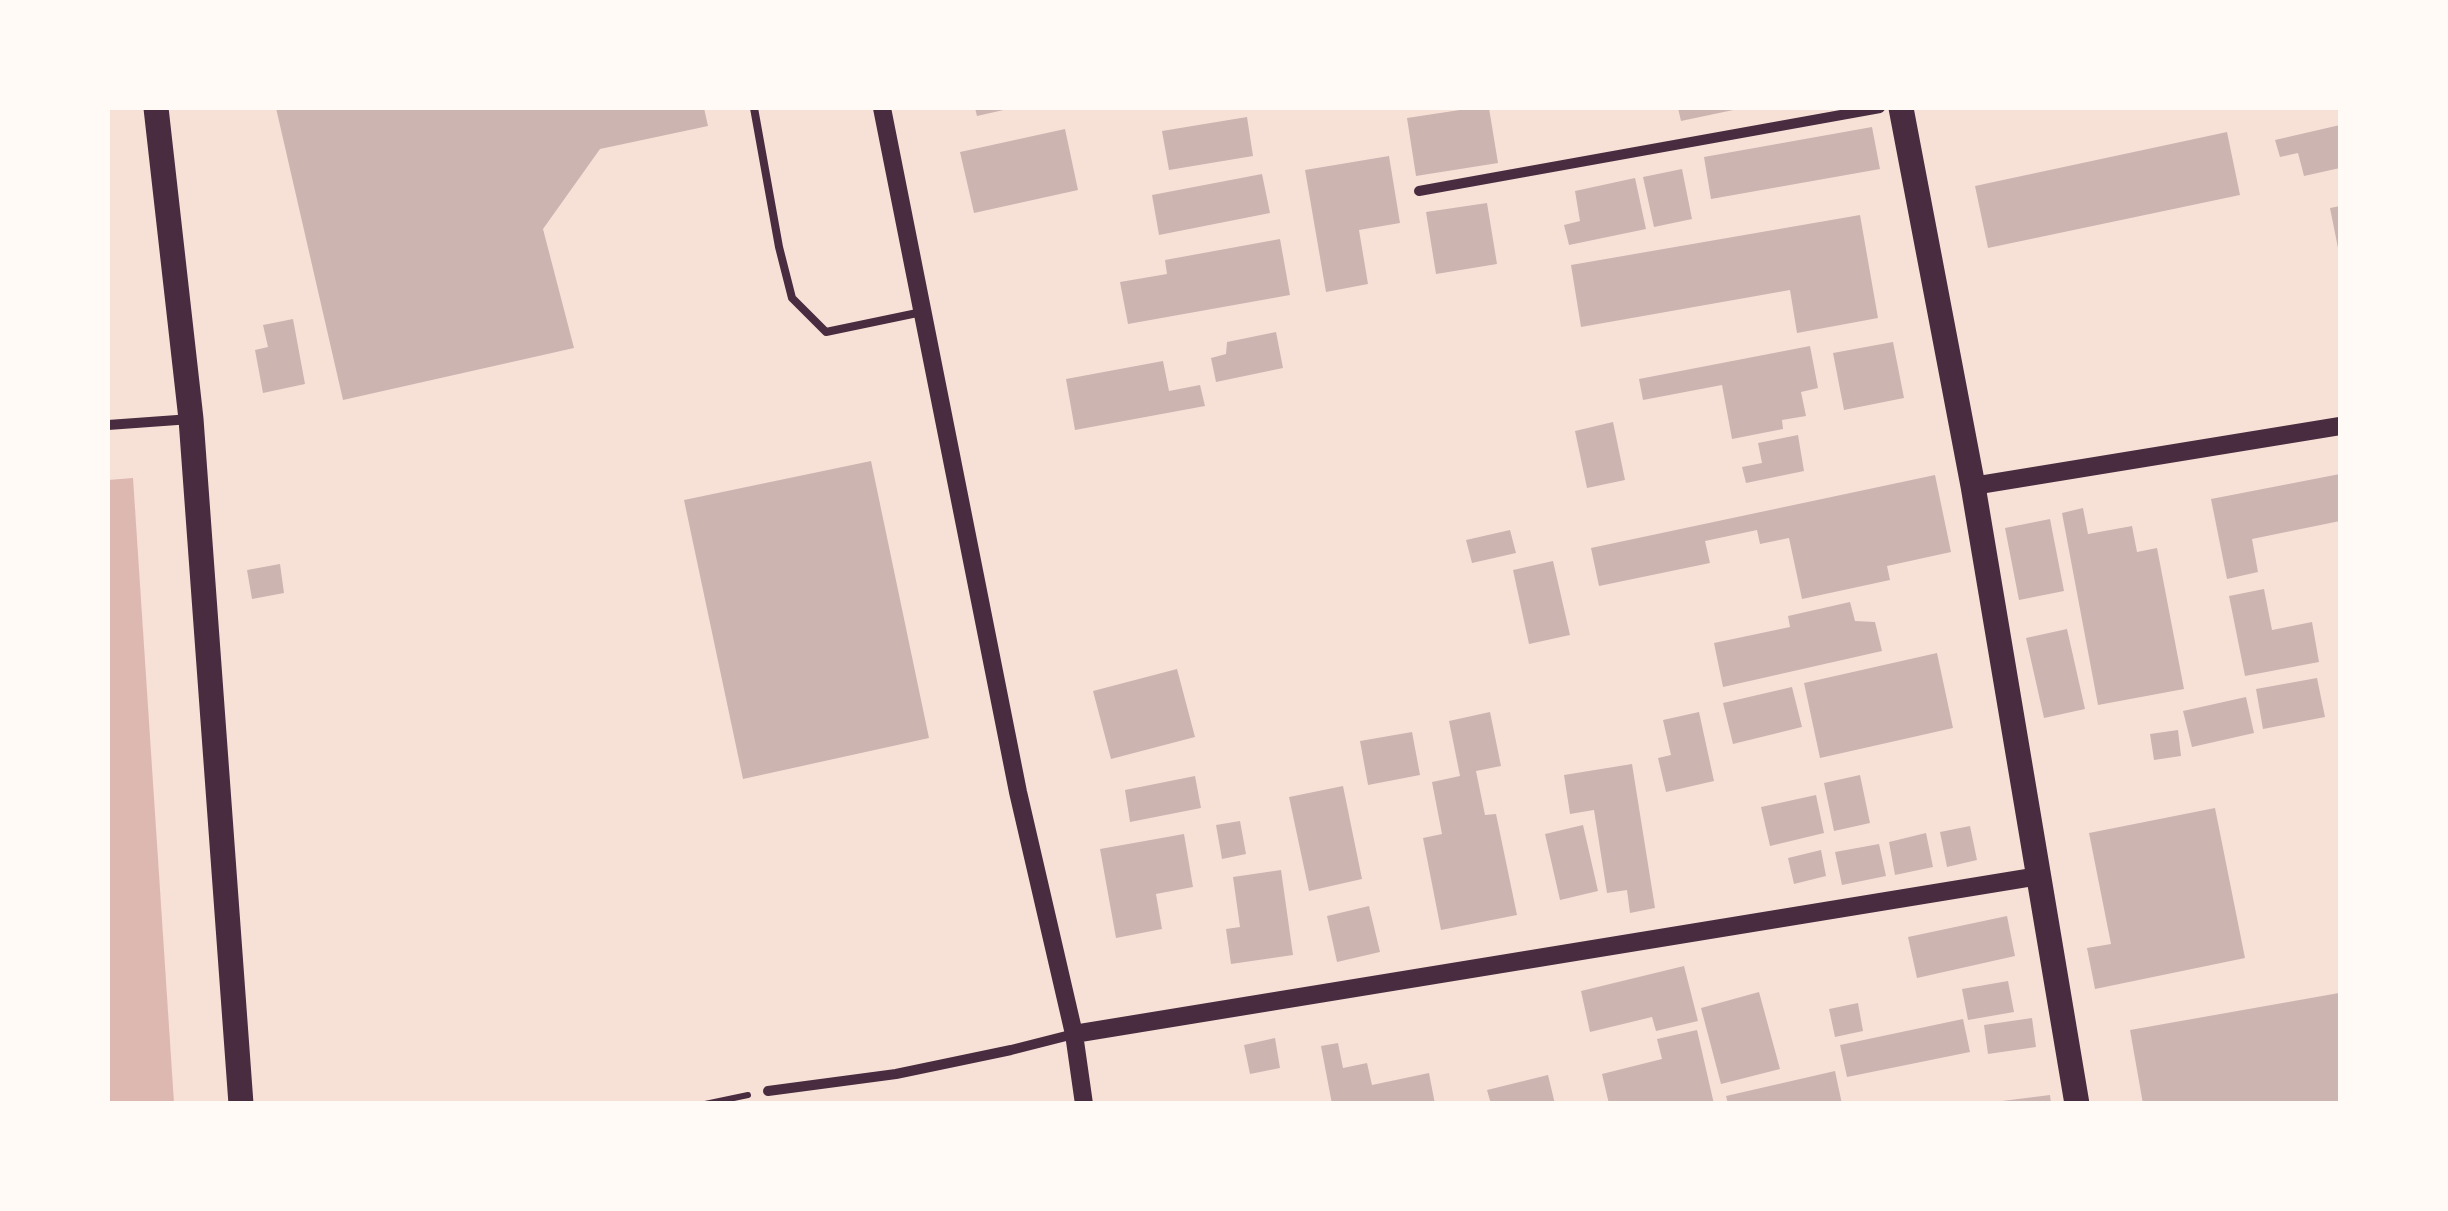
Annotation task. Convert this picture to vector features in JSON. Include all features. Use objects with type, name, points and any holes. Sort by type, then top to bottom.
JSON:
[{"type":"main road","points":[[156,108],[191,420],[241,1104]]},
{"type":"main road","points":[[1901,108],[1973,486],[2077,1104]]},
{"type":"street","points":[[882,108],[1018,792],[1074,1034],[1084,1104]]},
{"type":"street","points":[[1419,191],[1880,108]]},
{"type":"street","points":[[108,425],[191,420]]},
{"type":"street","points":[[1973,486],[2340,426]]},
{"type":"street","points":[[768,1091],[896,1074],[1074,1034],[2039,876]]},
{"type":"lane","points":[[754,108],[792,298],[826,332],[922,312]]},
{"type":"path","points":[[705,1104],[768,1091]]},
{"type":"shaded area","points":[[133,478],[174,1103],[108,1103],[108,480]]},
{"type":"building","points":[[276,108],[704,108],[708,126],[600,149],[543,229],[574,348],[343,400]]},
{"type":"building","points":[[975,108],[1008,108],[1008,109],[977,116]]},
{"type":"building","points":[[1489,108],[1498,163],[1416,176],[1407,118]]},
{"type":"building","points":[[1678,108],[1738,108],[1738,109],[1681,121]]},
{"type":"building","points":[[1247,117],[1253,156],[1169,170],[1162,131]]},
{"type":"building","points":[[2340,125],[2340,168],[2304,176],[2298,153],[2280,157],[2275,140]]},
{"type":"building","points":[[1872,127],[1880,169],[1711,199],[1704,157]]},
{"type":"building","points":[[1065,129],[1078,190],[974,213],[960,152]]},
{"type":"building","points":[[2227,132],[2240,195],[1988,248],[1975,186]]},
{"type":"building","points":[[1389,156],[1400,223],[1359,230],[1368,284],[1326,292],[1305,170]]},
{"type":"building","points":[[1682,169],[1692,219],[1654,227],[1643,177]]},
{"type":"building","points":[[1262,174],[1270,213],[1159,235],[1152,195]]},
{"type":"building","points":[[1635,178],[1646,229],[1569,245],[1564,225],[1580,221],[1575,191]]},
{"type":"building","points":[[1487,203],[1497,264],[1436,274],[1426,212]]},
{"type":"building","points":[[2340,206],[2340,253],[2339,253],[2330,208]]},
{"type":"building","points":[[1860,215],[1878,318],[1797,333],[1790,290],[1581,327],[1571,265]]},
{"type":"building","points":[[1280,239],[1290,295],[1128,324],[1120,282],[1167,274],[1165,260]]},
{"type":"building","points":[[293,319],[305,384],[263,393],[255,350],[268,347],[263,325]]},
{"type":"building","points":[[1276,332],[1283,368],[1216,382],[1211,358],[1226,354],[1227,342]]},
{"type":"building","points":[[1893,342],[1904,398],[1844,410],[1833,353]]},
{"type":"building","points":[[1810,346],[1818,388],[1801,392],[1806,416],[1782,420],[1783,429],[1732,439],[1722,385],[1643,400],[1639,379]]},
{"type":"building","points":[[1163,361],[1169,391],[1200,385],[1205,406],[1075,430],[1066,379]]},
{"type":"building","points":[[1613,422],[1625,480],[1587,488],[1575,431]]},
{"type":"building","points":[[1798,435],[1804,471],[1746,483],[1742,467],[1762,463],[1758,443]]},
{"type":"building","points":[[871,461],[929,738],[743,779],[684,500]]},
{"type":"building","points":[[2340,474],[2340,521],[2252,539],[2258,572],[2227,579],[2211,499]]},
{"type":"building","points":[[1935,475],[1951,552],[1887,566],[1890,580],[1802,599],[1789,538],[1760,544],[1757,530],[1705,541],[1710,563],[1599,586],[1591,548]]},
{"type":"building","points":[[2083,508],[2088,534],[2132,526],[2137,552],[2157,548],[2184,689],[2098,705],[2062,513]]},
{"type":"building","points":[[2050,519],[2064,591],[2019,600],[2005,528]]},
{"type":"building","points":[[1510,530],[1516,553],[1472,563],[1466,540]]},
{"type":"building","points":[[1553,561],[1570,635],[1529,644],[1513,570]]},
{"type":"building","points":[[280,564],[284,593],[252,599],[247,570]]},
{"type":"building","points":[[2264,589],[2272,630],[2312,622],[2319,662],[2245,676],[2229,596]]},
{"type":"building","points":[[1850,602],[1855,621],[1875,622],[1882,651],[1723,687],[1714,643],[1790,627],[1788,616]]},
{"type":"building","points":[[2067,629],[2085,709],[2044,718],[2026,638]]},
{"type":"building","points":[[1937,653],[1953,728],[1820,758],[1804,683]]},
{"type":"building","points":[[1177,669],[1195,737],[1111,759],[1093,691]]},
{"type":"building","points":[[2317,678],[2325,717],[2263,729],[2256,689]]},
{"type":"building","points":[[1792,687],[1802,727],[1733,744],[1723,703]]},
{"type":"building","points":[[2246,697],[2254,733],[2192,747],[2183,711]]},
{"type":"building","points":[[1490,712],[1501,766],[1476,771],[1485,815],[1496,814],[1517,915],[1441,930],[1423,838],[1442,834],[1432,782],[1460,776],[1449,721]]},
{"type":"building","points":[[1699,712],[1714,781],[1666,792],[1658,758],[1671,755],[1663,720]]},
{"type":"building","points":[[2178,730],[2181,756],[2154,760],[2150,734]]},
{"type":"building","points":[[1412,732],[1420,775],[1368,785],[1360,741]]},
{"type":"building","points":[[1632,764],[1655,908],[1630,913],[1627,890],[1607,893],[1594,810],[1570,814],[1564,775]]},
{"type":"building","points":[[1860,775],[1870,823],[1834,831],[1824,783]]},
{"type":"building","points":[[1195,776],[1201,808],[1130,822],[1125,790]]},
{"type":"building","points":[[1343,786],[1362,879],[1309,891],[1289,797]]},
{"type":"building","points":[[1816,795],[1824,833],[1770,846],[1761,807]]},
{"type":"building","points":[[2215,808],[2245,958],[2095,989],[2087,948],[2111,944],[2089,833]]},
{"type":"building","points":[[1240,821],[1246,854],[1222,859],[1216,825]]},
{"type":"building","points":[[1583,825],[1598,891],[1560,900],[1545,834]]},
{"type":"building","points":[[1970,826],[1977,860],[1947,867],[1940,832]]},
{"type":"building","points":[[1926,833],[1933,867],[1895,875],[1889,842]]},
{"type":"building","points":[[1184,834],[1193,887],[1156,894],[1162,929],[1116,938],[1100,849]]},
{"type":"building","points":[[1879,844],[1886,876],[1842,885],[1835,852]]},
{"type":"building","points":[[1821,850],[1826,876],[1794,884],[1788,858]]},
{"type":"building","points":[[1281,870],[1293,955],[1231,964],[1226,929],[1240,927],[1233,877]]},
{"type":"building","points":[[1369,906],[1380,952],[1337,962],[1327,916]]},
{"type":"building","points":[[2007,916],[2015,956],[1917,978],[1908,937]]},
{"type":"building","points":[[1684,966],[1698,1021],[1656,1031],[1652,1017],[1590,1032],[1581,991]]},
{"type":"building","points":[[2008,981],[2014,1012],[1968,1020],[1962,989]]},
{"type":"building","points":[[1759,992],[1780,1069],[1721,1084],[1701,1008]]},
{"type":"building","points":[[2339,993],[2340,1104],[2143,1104],[2130,1030]]},
{"type":"building","points":[[1858,1003],[1863,1031],[1835,1037],[1829,1009]]},
{"type":"building","points":[[2032,1018],[2036,1047],[1988,1054],[1984,1025]]},
{"type":"building","points":[[1963,1019],[1970,1052],[1847,1077],[1840,1045]]},
{"type":"building","points":[[1697,1030],[1714,1104],[1609,1104],[1602,1074],[1662,1059],[1657,1039]]},
{"type":"building","points":[[1275,1038],[1280,1068],[1250,1074],[1244,1045]]},
{"type":"building","points":[[1338,1043],[1343,1068],[1367,1063],[1372,1085],[1429,1073],[1435,1104],[1332,1104],[1321,1046]]},
{"type":"building","points":[[1835,1071],[1842,1104],[1728,1104],[1726,1096]]},
{"type":"building","points":[[1548,1075],[1555,1104],[1491,1104],[1487,1090]]},
{"type":"building","points":[[2050,1095],[2051,1104],[2002,1104],[2002,1101]]}]
